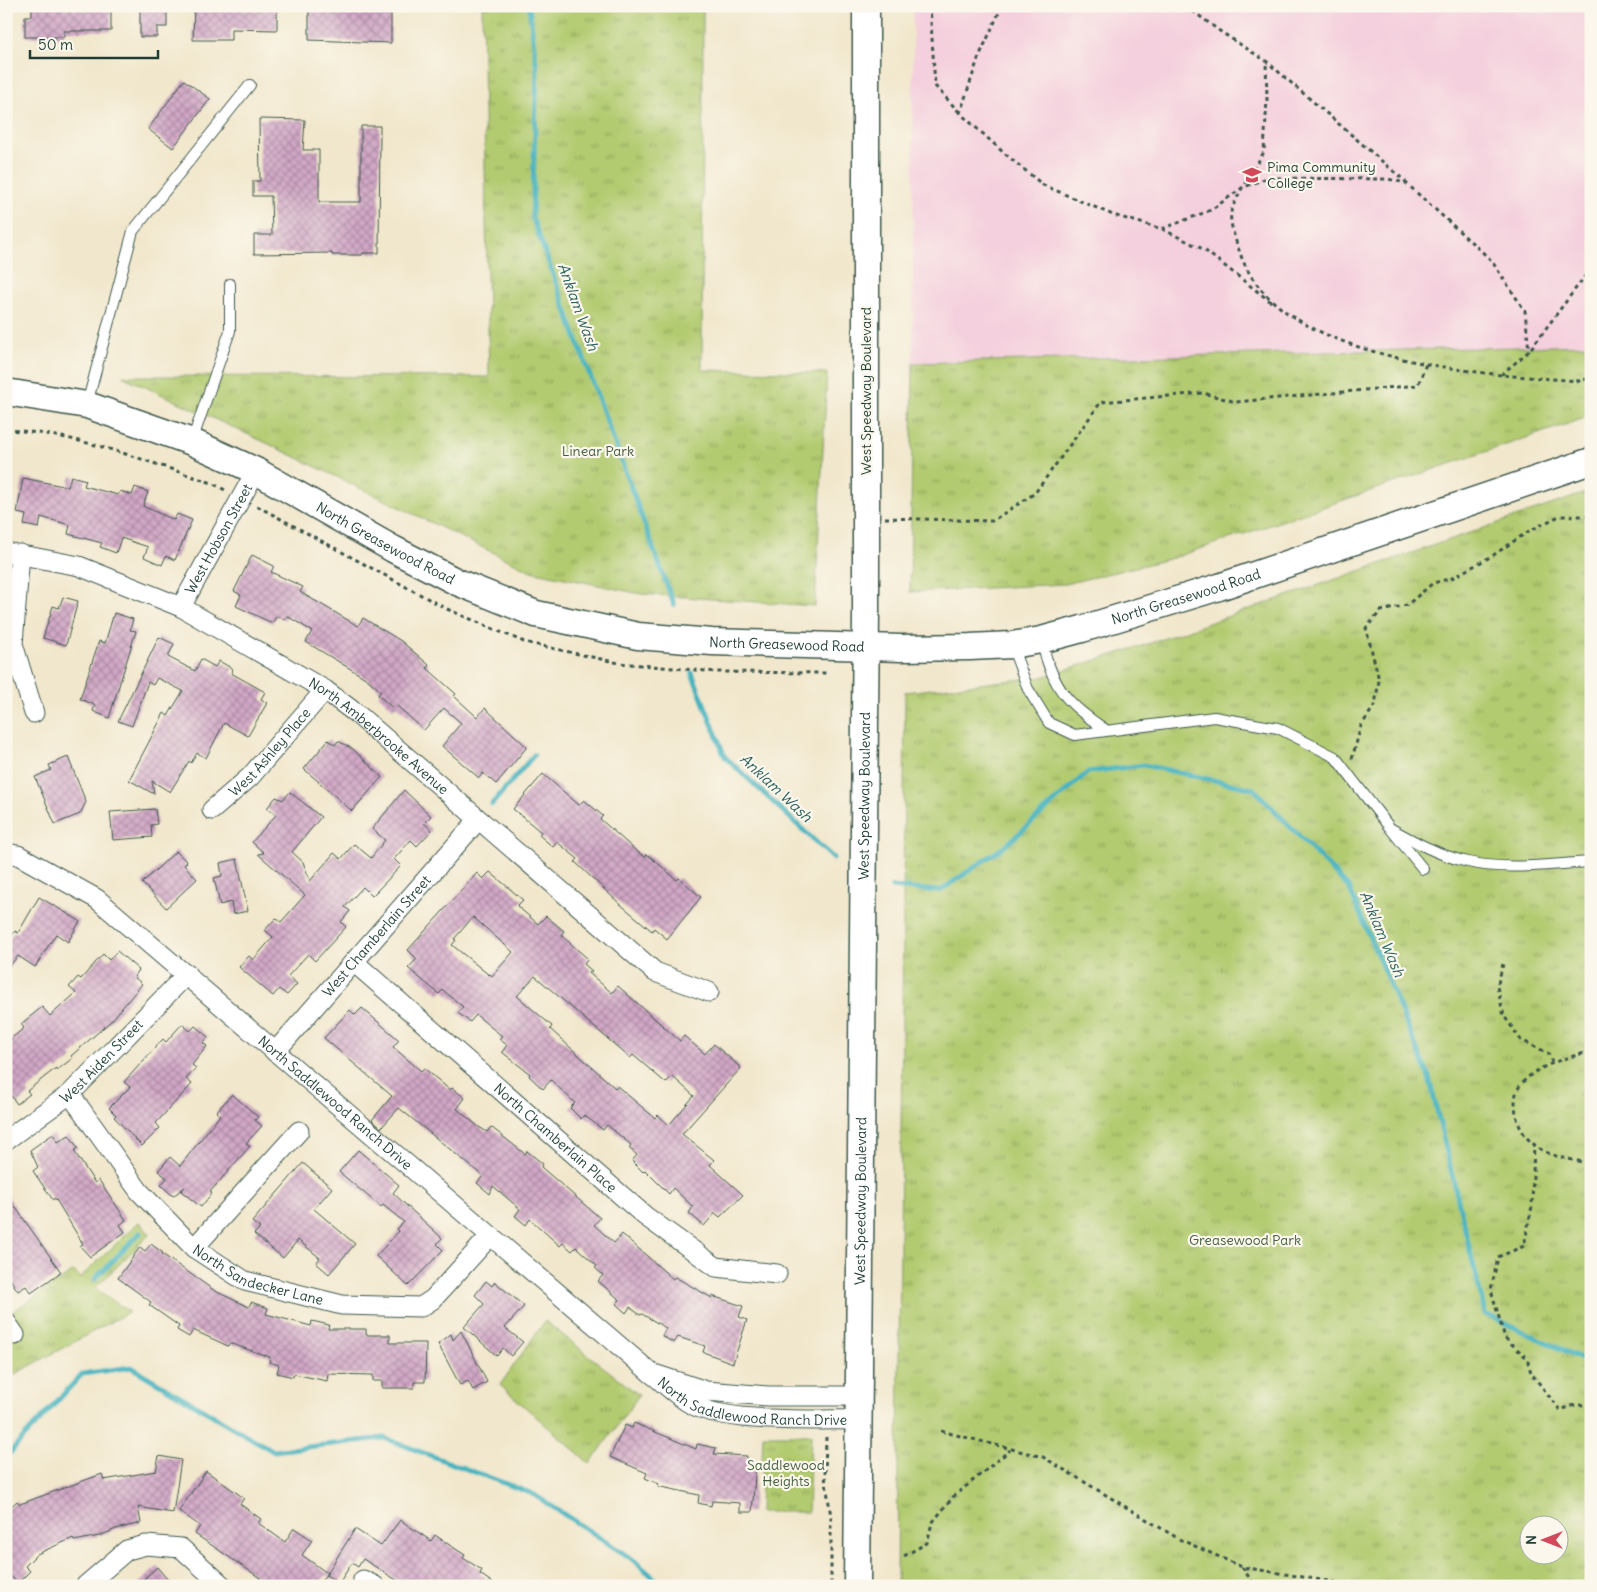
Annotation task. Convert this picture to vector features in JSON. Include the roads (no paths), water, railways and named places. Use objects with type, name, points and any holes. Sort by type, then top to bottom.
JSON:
[{"type":"main road","name":"West Speedway Boulevard","points":[[857,1586],[866,646],[866,6]]},
{"type":"main road","name":"North Greasewood Road","points":[[6,392],[87,405],[192,442],[256,472],[393,549],[457,582],[536,614],[638,636],[712,642],[970,648],[1012,645],[1041,640],[1219,587],[1591,461]]},
{"type":"street","name":"West Hobson Street","points":[[181,607],[256,472]]},
{"type":"street","name":"North Amberbrooke Avenue","points":[[13,553],[79,566],[181,607],[325,690],[357,714],[655,972],[709,992]]},
{"type":"street","points":[[13,553],[13,644],[34,713]]},
{"type":"street","name":"West Ashley Place","points":[[212,810],[250,777],[325,690]]},
{"type":"street","name":"West Chamberlain Street","points":[[276,1052],[478,820]]},
{"type":"street","name":"North Saddlewood Ranch Drive","points":[[6,853],[18,855],[97,899],[187,974],[651,1373],[691,1404],[726,1415],[762,1418],[826,1419],[858,1408]]},
{"type":"street","name":"North Chamberlain Place","points":[[355,963],[645,1216],[716,1267],[777,1274]]},
{"type":"street","name":"West Aiden Street","points":[[6,1140],[70,1094],[187,974]]},
{"type":"street","name":"North Sandecker Lane","points":[[70,1094],[139,1191],[194,1248],[245,1281],[342,1305],[422,1309],[490,1236]]},
{"type":"street","points":[[194,1248],[299,1131]]},
{"type":"street","name":"North Saddlewood Ranch Drive","points":[[651,1373],[706,1391],[768,1396],[858,1408]]},
{"type":"street","points":[[85,1586],[127,1550],[146,1545],[180,1548],[224,1586]]},
{"type":"lane","points":[[87,405],[133,231],[250,85]]},
{"type":"lane","points":[[192,442],[230,331],[230,284]]},
{"type":"lane","points":[[1041,640],[1051,673],[1066,699],[1106,730]]},
{"type":"lane","points":[[1012,645],[1028,689],[1049,723],[1075,735],[1214,717],[1278,728],[1335,757],[1423,869]]},
{"type":"lane","points":[[1390,828],[1426,848],[1468,862],[1494,866],[1591,862]]},
{"type":"waterway","name":"Anklam Wash","points":[[529,6],[537,71],[532,217],[674,605]]},
{"type":"waterway","name":"Anklam Wash","points":[[692,673],[725,757],[833,858]]},
{"type":"waterway","points":[[492,804],[534,755]]},
{"type":"waterway","name":"Anklam Wash","points":[[892,887],[940,891],[1005,846],[1088,772],[1144,765],[1254,789],[1349,888],[1429,1077],[1485,1314],[1591,1363]]},
{"type":"waterway","points":[[95,1279],[140,1233]]},
{"type":"waterway","points":[[6,1457],[82,1374],[131,1367],[273,1451],[384,1438],[533,1494],[635,1561],[663,1586]]},
{"type":"place","name":"Pima Community College","points":[[1252,175]]},
{"type":"park label","name":"Linear Park","points":[[598,451]]},
{"type":"park label","name":"Greasewood Park","points":[[1245,1240]]},
{"type":"park label","name":"Saddlewood Heights","points":[[786,1474]]}]
